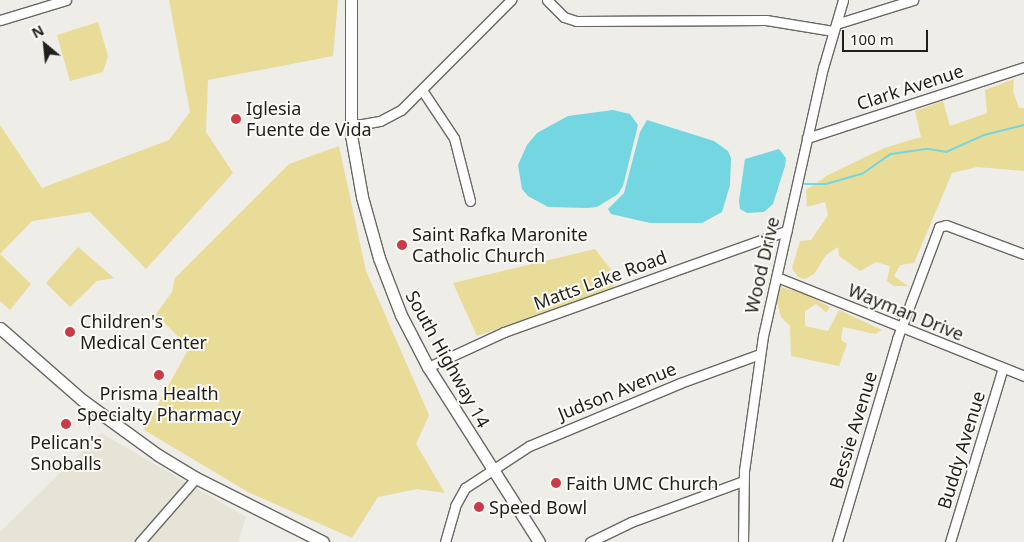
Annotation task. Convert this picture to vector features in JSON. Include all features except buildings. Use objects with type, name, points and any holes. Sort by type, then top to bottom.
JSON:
[{"type":"main road","name":"South Highway 14","points":[[351,0],[351,126],[362,197],[379,258],[401,315],[428,367],[491,470],[539,542]]},
{"type":"main road","points":[[0,328],[110,422],[196,478],[308,539],[323,542]]},
{"type":"street","points":[[0,20],[66,0]]},
{"type":"street","points":[[351,126],[388,118],[422,90],[511,0]]},
{"type":"street","points":[[547,0],[564,16],[576,21],[766,20],[835,28],[913,0]]},
{"type":"street","name":"Wood Drive","points":[[743,542],[743,481],[760,354],[807,138],[843,0]]},
{"type":"street","name":"Clark Avenue","points":[[807,138],[1024,67]]},
{"type":"street","points":[[422,90],[454,138],[470,201]]},
{"type":"street","name":"Bessie Avenue","points":[[837,542],[902,328],[939,227],[946,225],[1024,254]]},
{"type":"street","name":"Matts Lake Road","points":[[428,367],[504,332],[786,231]]},
{"type":"street","name":"Wayman Drive","points":[[777,277],[1024,376]]},
{"type":"street","name":"Judson Avenue","points":[[445,542],[455,506],[465,488],[491,470],[553,434],[760,354]]},
{"type":"street","name":"Buddy Avenue","points":[[950,542],[1003,368]]},
{"type":"street","points":[[140,542],[196,478]]},
{"type":"street","points":[[590,542],[631,522],[743,481]]},
{"type":"shaded area","points":[[169,0],[338,0],[333,56],[208,80],[206,132],[233,173],[146,269],[90,212],[32,221],[0,254],[0,125],[42,188],[169,140],[190,112]]},
{"type":"shaded area","points":[[98,22],[108,56],[103,72],[70,81],[57,35]]},
{"type":"shaded area","points":[[1014,79],[1013,91],[1019,108],[1024,108],[1024,171],[977,167],[952,173],[914,263],[900,265],[894,276],[908,286],[894,286],[887,281],[890,266],[876,262],[860,271],[839,256],[838,247],[826,255],[814,274],[805,279],[798,277],[792,268],[800,241],[811,240],[828,215],[825,202],[807,207],[806,190],[828,175],[884,148],[921,137],[915,111],[943,101],[950,126],[987,113],[985,90]]},
{"type":"shaded area","points":[[339,146],[366,271],[429,415],[416,444],[445,493],[417,489],[378,497],[352,538],[248,492],[144,430],[189,348],[156,314],[172,292],[175,278],[289,164]]},
{"type":"shaded area","points":[[78,247],[114,278],[97,281],[70,307],[46,283]]},
{"type":"shaded area","points":[[595,249],[613,272],[616,283],[611,289],[477,336],[453,283]]},
{"type":"shaded area","points":[[0,254],[31,284],[10,310],[0,301]]},
{"type":"shaded area","points":[[781,287],[805,294],[830,307],[826,312],[816,304],[805,311],[805,326],[828,331],[839,310],[882,330],[875,334],[843,327],[841,340],[847,344],[839,366],[791,356],[790,326],[781,317],[777,302]]},
{"type":"shaded area","points":[[101,433],[246,517],[238,542],[0,542],[0,532]]},
{"type":"water","points":[[613,110],[630,114],[638,125],[623,186],[618,194],[597,207],[587,208],[548,207],[528,196],[522,189],[518,165],[527,145],[537,133],[568,116]]},
{"type":"water","points":[[647,120],[714,141],[728,151],[731,158],[730,185],[722,212],[702,223],[650,223],[611,214],[608,209],[624,193],[640,132]]},
{"type":"water","points":[[779,149],[786,158],[773,204],[764,212],[747,213],[740,209],[739,201],[745,159]]},
{"type":"waterway","points":[[805,184],[826,184],[862,174],[891,154],[928,149],[946,152],[984,135],[1024,125]]},
{"type":"place","name":"Iglesia Fuente de Vida","points":[[236,119]]},
{"type":"place","name":"Saint Rafka Maronite Catholic Church","points":[[402,245]]},
{"type":"place","name":"Children's Medical Center","points":[[70,332]]},
{"type":"place","name":"Prisma Health Specialty Pharmacy","points":[[159,375]]},
{"type":"place","name":"Pelican's Snoballs","points":[[66,424]]},
{"type":"place","name":"Faith UMC Church","points":[[556,483]]},
{"type":"place","name":"Speed Bowl","points":[[479,507]]}]
